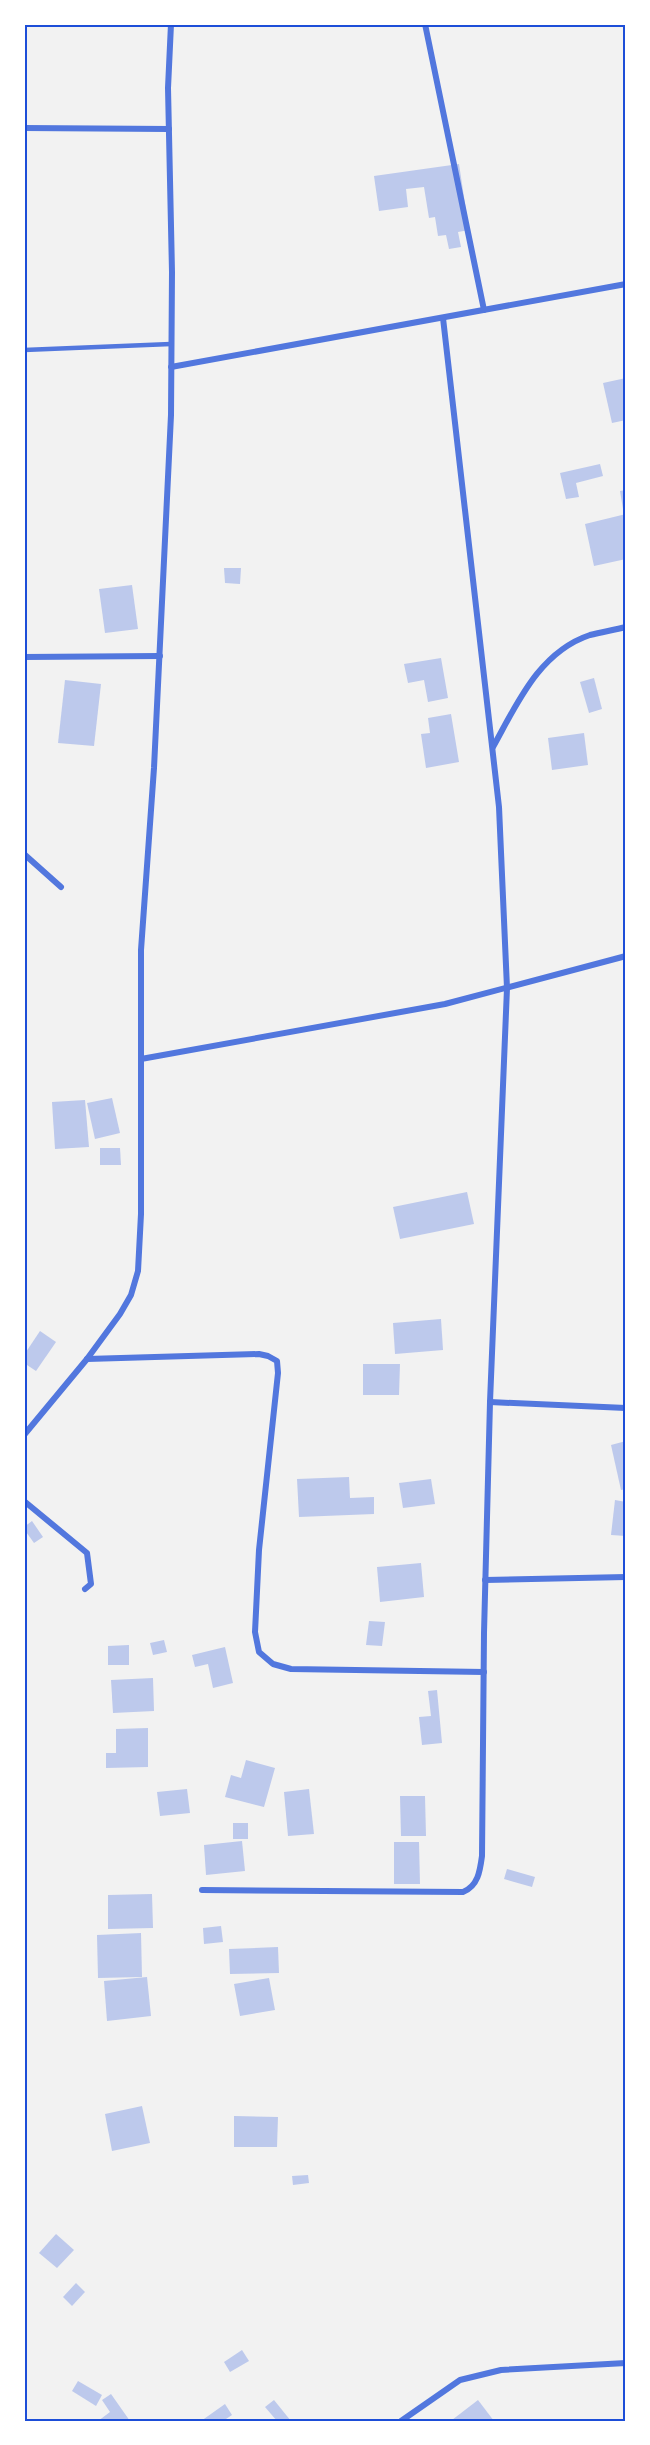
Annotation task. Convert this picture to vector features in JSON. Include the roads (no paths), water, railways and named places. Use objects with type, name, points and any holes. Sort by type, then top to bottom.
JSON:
[{"type":"street","points":[[24,1435],[87,1359],[131,1295],[138,1270],[141,1214],[141,950],[160,656],[171,367],[169,129],[171,24]]},
{"type":"street","points":[[425,24],[484,310]]},
{"type":"street","points":[[24,128],[169,129]]},
{"type":"street","points":[[171,367],[626,284]]},
{"type":"street","points":[[202,1890],[463,1892],[471,1889],[476,1881],[482,1856],[485,1580],[490,1402],[507,988],[499,807],[443,318]]},
{"type":"street","points":[[492,747],[523,694],[545,663],[563,648],[589,636],[626,627]]},
{"type":"street","points":[[24,657],[160,656]]},
{"type":"street","points":[[24,854],[61,887]]},
{"type":"street","points":[[141,1059],[445,1004],[626,956]]},
{"type":"street","points":[[87,1359],[259,1354],[277,1361],[278,1373],[259,1550],[255,1632],[259,1652],[273,1664],[291,1669],[484,1672]]},
{"type":"street","points":[[490,1402],[626,1408]]},
{"type":"street","points":[[24,1501],[87,1553],[91,1584],[85,1589]]},
{"type":"street","points":[[485,1580],[626,1577]]},
{"type":"street","points":[[401,2421],[460,2380],[501,2370],[626,2363]]},
{"type":"lane","points":[[24,350],[171,344]]}]
